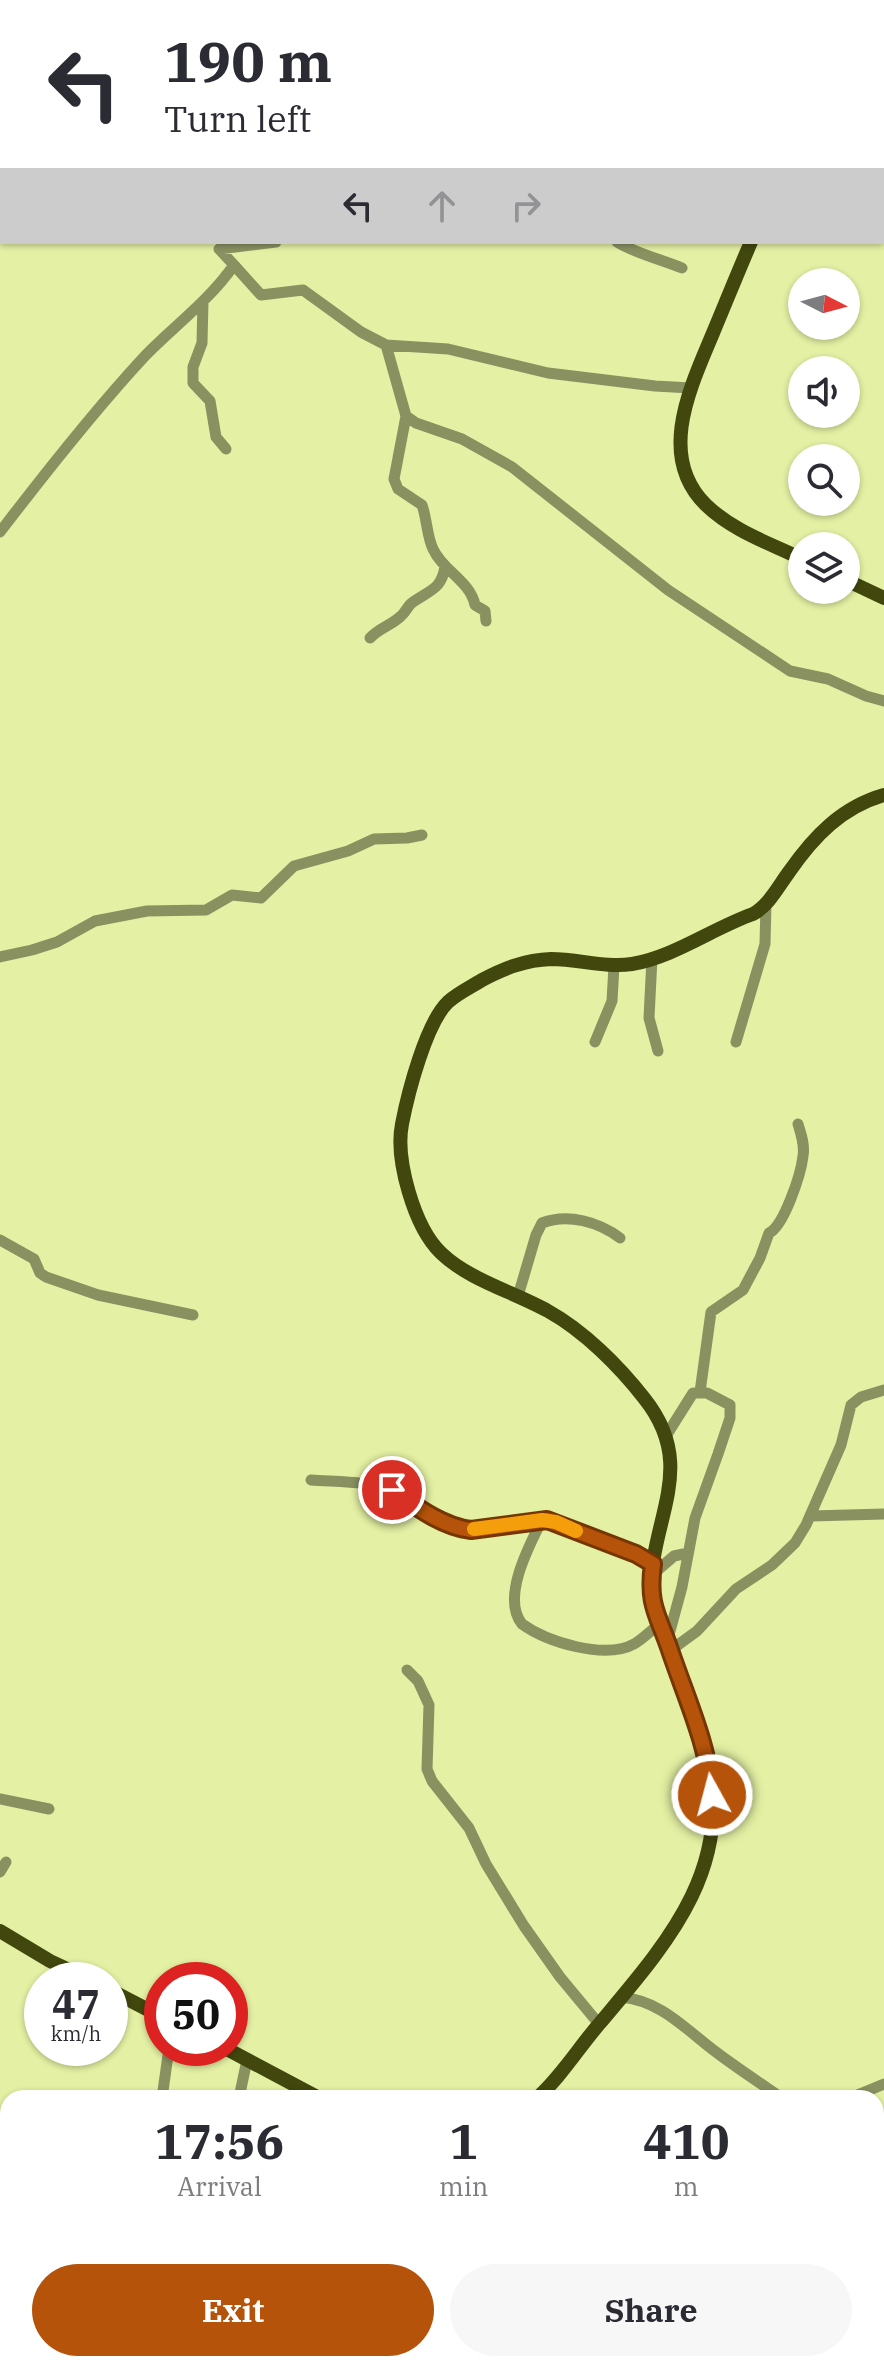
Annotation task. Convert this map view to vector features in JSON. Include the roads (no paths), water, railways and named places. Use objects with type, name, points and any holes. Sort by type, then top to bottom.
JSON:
[{"type":"main road","points":[[750,244],[691,388],[681,419],[680,449],[686,475],[697,494],[735,527],[788,552]]},
{"type":"main road","points":[[860,587],[884,598]]},
{"type":"main road","points":[[544,2090],[676,1928],[689,1905],[709,1851],[713,1805],[707,1754],[652,1602],[652,1570],[671,1476],[666,1436],[640,1393],[586,1338],[549,1311],[446,1257],[430,1240],[401,1163],[400,1140],[405,1109],[435,1020],[455,997],[499,971],[524,962],[554,959],[614,966],[639,963],[753,914],[766,904],[808,845],[844,812],[884,795]]},
{"type":"main road","points":[[0,1931],[52,1962]]},
{"type":"main road","points":[[248,2061],[304,2090]]},
{"type":"street","points":[[219,246],[248,244]]},
{"type":"street","points":[[620,244],[634,253],[647,254],[682,268]]},
{"type":"street","points":[[219,246],[261,295],[303,290],[361,332],[386,345],[448,349],[548,373],[691,388]]},
{"type":"street","points":[[0,532],[122,382],[203,301],[234,265]]},
{"type":"street","points":[[203,301],[202,343],[193,367],[193,383],[210,401],[216,437],[226,449]]},
{"type":"street","points":[[386,345],[406,416],[394,479],[398,489],[422,505],[432,548],[473,595],[475,605],[485,611],[486,621]]},
{"type":"street","points":[[406,416],[500,459],[668,590],[790,671],[828,679],[884,701]]},
{"type":"street","points":[[370,638],[376,631],[400,618],[411,603],[428,594],[443,580],[445,566]]},
{"type":"street","points":[[0,957],[57,942],[95,921],[147,911],[206,910],[232,895],[261,898],[294,866],[348,851],[374,839],[422,835]]},
{"type":"street","points":[[736,1042],[765,944],[766,904]]},
{"type":"street","points":[[652,958],[649,1018],[658,1051]]},
{"type":"street","points":[[595,1042],[612,1001],[614,966]]},
{"type":"street","points":[[700,1392],[711,1312],[743,1290],[769,1233],[775,1230],[787,1209],[803,1157],[798,1124]]},
{"type":"street","points":[[518,1296],[542,1223],[550,1220],[593,1223],[604,1226],[620,1238]]},
{"type":"street","points":[[0,1240],[34,1259],[40,1273],[46,1277],[98,1295],[193,1315]]},
{"type":"street","points":[[669,1646],[697,1631],[736,1589],[772,1565],[802,1533],[843,1439],[851,1405],[861,1397],[884,1390]]},
{"type":"street","points":[[666,1436],[691,1395],[700,1392],[727,1402],[731,1414],[695,1518],[669,1646]]},
{"type":"street","points":[[311,1480],[392,1490],[426,1512],[461,1529],[542,1520],[556,1522],[592,1539],[621,1548],[652,1570],[674,1556],[688,1553]]},
{"type":"street","points":[[811,1516],[884,1514]]},
{"type":"street","points":[[542,1520],[518,1577],[515,1609],[522,1624],[579,1648],[596,1650],[627,1647],[660,1624]]},
{"type":"street","points":[[407,1670],[418,1681],[429,1705],[427,1769],[432,1781],[469,1828],[486,1864],[524,1926],[560,1977],[599,2024]]},
{"type":"street","points":[[0,1799],[49,1809]]},
{"type":"street","points":[[621,1997],[642,2000],[666,2011],[718,2054],[770,2090]]},
{"type":"street","points":[[163,2090],[166,2066]]},
{"type":"street","points":[[241,2090],[246,2066]]}]
